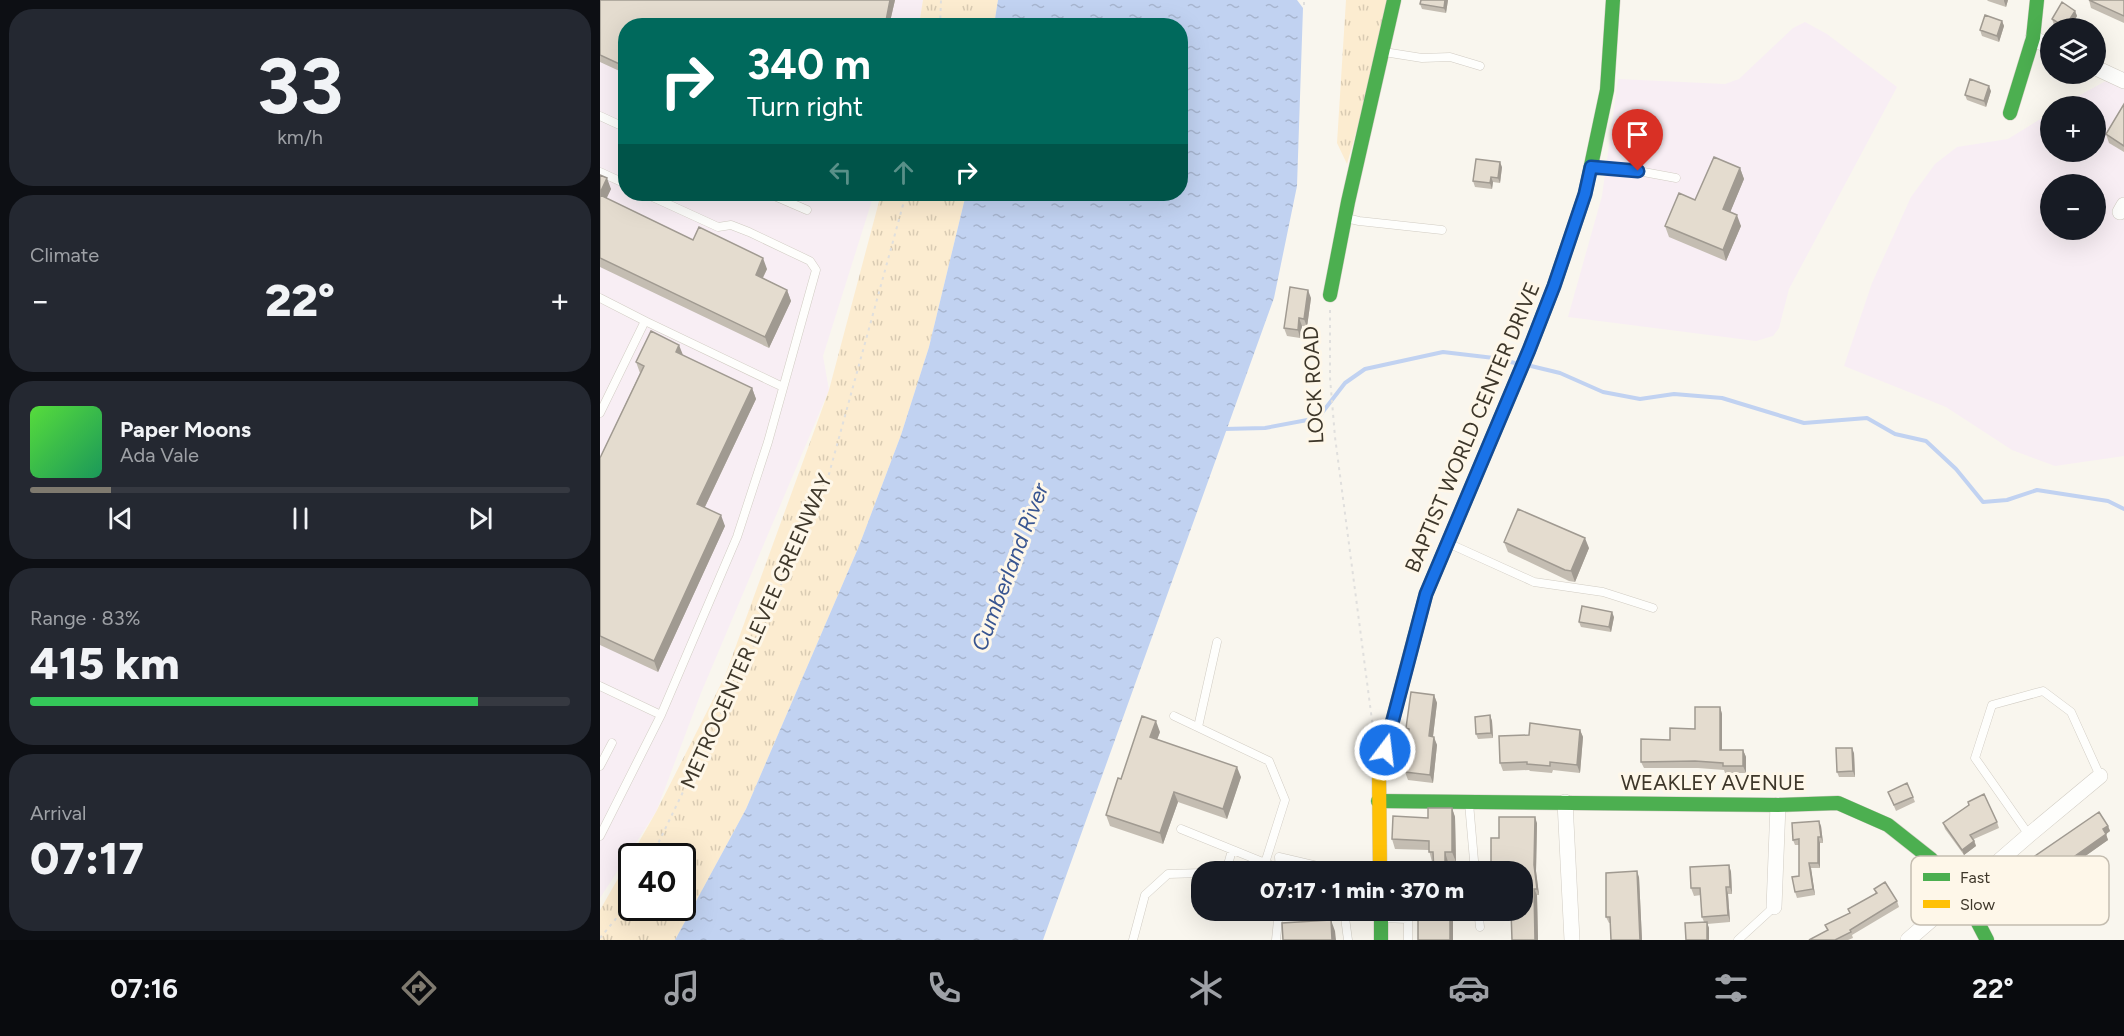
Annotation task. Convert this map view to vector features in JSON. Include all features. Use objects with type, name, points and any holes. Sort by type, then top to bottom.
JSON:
[{"type":"street","name":"LOCK ROAD","points":[[1330,295],[1394,0]]},
{"type":"street","name":"BAPTIST WORLD CENTER DRIVE","points":[[1380,861],[1379,772],[1426,594],[1482,465],[1554,286],[1585,194],[1607,90],[1613,0]]},
{"type":"street","points":[[2010,113],[2032,38],[2037,0]]},
{"type":"street","points":[[2032,38],[2040,42]]},
{"type":"street","points":[[2106,73],[2124,81]]},
{"type":"street","points":[[2006,856],[2100,776]]},
{"type":"street","name":"WEAKLEY AVENUE","points":[[1378,801],[1838,804],[1888,825],[1926,856]]},
{"type":"street","points":[[1565,802],[1572,940]]},
{"type":"street","points":[[1774,907],[1778,805]]},
{"type":"street","points":[[1381,921],[1381,940]]},
{"type":"street","points":[[1908,940],[1926,925]]},
{"type":"street","name":"WEAKLEY AVENUE","points":[[1979,925],[1987,940]]},
{"type":"lane","points":[[1382,51],[1422,58],[1450,57],[1480,66]]},
{"type":"lane","points":[[600,116],[618,124]]},
{"type":"lane","points":[[1591,167],[1638,171],[1676,178]]},
{"type":"lane","points":[[600,172],[618,180]]},
{"type":"lane","points":[[600,836],[603,823],[661,715],[737,537],[768,442],[816,270],[810,261],[749,232],[731,225],[718,227],[661,201]]},
{"type":"lane","points":[[786,201],[807,210]]},
{"type":"lane","points":[[1345,218],[1442,230]]},
{"type":"lane","points":[[600,298],[783,387]]},
{"type":"lane","points":[[600,412],[645,321]]},
{"type":"lane","points":[[1448,544],[1534,582],[1603,592],[1653,608]]},
{"type":"lane","points":[[1198,727],[1217,642]]},
{"type":"lane","points":[[600,686],[661,715]]},
{"type":"lane","points":[[2030,835],[1975,758],[1992,705],[2043,691],[2071,712],[2100,776]]},
{"type":"lane","points":[[1174,716],[1269,761],[1285,800],[1266,861]]},
{"type":"lane","points":[[600,766],[612,743]]},
{"type":"lane","points":[[1469,801],[1474,861]]},
{"type":"lane","points":[[1181,829],[1260,861]]},
{"type":"lane","points":[[1229,861],[1232,850]]},
{"type":"lane","points":[[1279,861],[1279,857],[1296,861]]},
{"type":"lane","points":[[1134,940],[1145,895],[1168,874],[1191,873]]},
{"type":"lane","points":[[1738,940],[1774,907]]},
{"type":"lane","points":[[1276,940],[1278,921]]},
{"type":"lane","points":[[1345,921],[1348,940]]},
{"type":"lane","points":[[1408,921],[1408,940]]},
{"type":"lane","points":[[1479,921],[1480,927]]},
{"type":"path","points":[[940,18],[941,0]]},
{"type":"path","name":"METROCENTER LEVEE GREENWAY","points":[[658,843],[760,633],[829,474],[904,201]]},
{"type":"path","name":"LOCK ROAD","points":[[1330,295],[1330,378],[1335,437],[1373,729]]},
{"type":"path","points":[[600,938],[618,915]]},
{"type":"shaded area","points":[[600,0],[923,0],[920,18],[618,18],[618,201],[872,201],[823,356],[829,390],[701,693],[656,812],[636,843],[618,843],[618,870],[600,898]]},
{"type":"shaded area","points":[[1805,22],[1827,34],[1897,87],[1789,289],[1779,328],[1773,336],[1756,341],[1568,317],[1602,196],[1618,79],[1725,84],[1739,79],[1793,28]]},
{"type":"shaded area","points":[[2124,71],[2124,456],[2055,466],[2012,450],[1946,407],[1844,366],[1872,283],[1911,197],[1935,164],[1957,147],[2008,139],[2040,119],[2040,162],[2106,162],[2106,96],[2078,96],[2100,84],[2106,84],[2106,81]]},
{"type":"green space","points":[[923,0],[998,0],[995,18],[920,18]]},
{"type":"green space","points":[[1346,0],[1394,0],[1347,164],[1337,143]]},
{"type":"green space","points":[[879,201],[964,201],[929,347],[901,435],[859,546],[746,809],[696,901],[696,843],[638,843],[725,676],[829,390]]},
{"type":"green space","points":[[618,878],[618,921],[685,921],[675,940],[600,940],[600,910]]},
{"type":"water","name":"Cumberland River","points":[[998,0],[1297,0],[1303,8],[1297,186],[1274,298],[1043,940],[675,940],[685,921],[696,921],[696,901],[746,809],[859,546],[901,435],[929,347],[964,201],[1188,201],[1188,18],[995,18]]},
{"type":"building","points":[[600,0],[890,0],[887,18],[618,18],[618,63],[600,55]]},
{"type":"building","points":[[1421,0],[1445,0],[1444,8],[1420,4]]},
{"type":"building","points":[[2089,0],[2124,0],[2124,16]]},
{"type":"building","points":[[2062,2],[2075,11],[2071,18],[2053,18]]},
{"type":"building","points":[[1985,15],[2002,21],[1997,36],[1980,30]]},
{"type":"building","points":[[1970,79],[1989,86],[1984,101],[1965,95]]},
{"type":"building","points":[[2124,104],[2124,146],[2106,134]]},
{"type":"building","points":[[1714,157],[1740,168],[1723,209],[1737,215],[1723,250],[1665,226],[1679,193],[1695,200]]},
{"type":"building","points":[[1476,159],[1500,162],[1498,178],[1491,177],[1490,183],[1473,181]]},
{"type":"building","points":[[600,175],[607,178],[600,193]]},
{"type":"building","points":[[600,195],[693,240],[699,227],[763,258],[756,275],[787,290],[765,337],[600,258]]},
{"type":"building","points":[[1290,287],[1308,290],[1304,319],[1299,318],[1298,330],[1284,328]]},
{"type":"building","points":[[651,331],[679,345],[676,352],[752,388],[697,504],[721,515],[654,661],[600,636],[600,458],[644,366],[636,362]]},
{"type":"building","points":[[1518,509],[1585,538],[1571,571],[1504,542]]},
{"type":"building","points":[[1582,606],[1612,612],[1609,627],[1579,622]]},
{"type":"building","points":[[1411,692],[1434,695],[1429,736],[1434,737],[1430,775],[1405,772],[1409,729],[1406,728]]},
{"type":"building","points":[[1695,707],[1720,707],[1720,750],[1743,750],[1743,766],[1723,766],[1723,763],[1695,761],[1641,762],[1641,739],[1670,740],[1670,728],[1695,729]]},
{"type":"building","points":[[1490,715],[1491,733],[1476,734],[1475,717]]},
{"type":"building","points":[[1142,716],[1156,721],[1150,737],[1237,767],[1223,809],[1174,792],[1160,833],[1106,815]]},
{"type":"building","points":[[1530,723],[1580,730],[1577,765],[1550,762],[1550,766],[1527,764],[1527,762],[1500,763],[1499,736],[1529,735]]},
{"type":"building","points":[[1836,748],[1852,748],[1853,771],[1837,772]]},
{"type":"building","points":[[1907,783],[1913,797],[1894,805],[1888,792]]},
{"type":"building","points":[[1984,794],[1997,822],[1970,835],[1974,841],[1962,850],[1943,823],[1969,805],[1968,802]]},
{"type":"building","points":[[1428,808],[1452,808],[1452,852],[1445,852],[1445,861],[1433,861],[1433,852],[1429,852],[1429,841],[1392,839],[1393,816],[1428,818]]},
{"type":"building","points":[[2099,812],[2108,826],[2103,829],[2106,834],[2075,856],[2035,856]]},
{"type":"building","points":[[1499,817],[1535,817],[1534,865],[1537,889],[1534,889],[1535,940],[1512,940],[1511,921],[1533,921],[1533,861],[1491,861],[1491,838],[1499,838]]},
{"type":"building","points":[[1819,821],[1821,837],[1818,837],[1818,863],[1809,863],[1813,889],[1795,892],[1792,877],[1799,876],[1799,839],[1793,840],[1792,823]]},
{"type":"building","points":[[1729,865],[1730,887],[1726,887],[1728,915],[1702,917],[1700,888],[1691,888],[1690,867]]},
{"type":"building","points":[[1637,871],[1640,940],[1611,940],[1610,917],[1606,917],[1606,873]]},
{"type":"building","points":[[1885,882],[1897,901],[1835,940],[1809,940],[1828,930],[1825,925],[1850,913],[1848,909],[1877,893],[1874,889]]},
{"type":"building","points":[[1331,921],[1332,940],[1283,940],[1282,923]]},
{"type":"building","points":[[1418,921],[1450,921],[1450,940],[1418,940]]},
{"type":"building","points":[[1707,922],[1707,940],[1686,940],[1685,923]]},
{"type":"waterway","points":[[1224,429],[1265,428],[1318,418],[1345,383],[1365,369],[1443,352],[1515,363]]},
{"type":"waterway","points":[[1531,366],[1560,373],[1603,392],[1640,399],[1674,394],[1722,398],[1804,423],[1867,418],[1895,434],[1926,441],[1956,469],[1983,502],[2007,500],[2037,490],[2108,501],[2124,509]]},
{"type":"traffic: fast","points":[[1330,295],[1348,202],[1394,0]]},
{"type":"traffic: fast","points":[[1414,639],[1426,594],[1529,350],[1554,286],[1585,194],[1607,90],[1613,0]]},
{"type":"traffic: fast","points":[[2010,113],[2033,38],[2037,0]]},
{"type":"traffic: fast","points":[[1378,801],[1778,805],[1838,803],[1888,825],[1927,856]]},
{"type":"traffic: fast","points":[[1381,921],[1381,940]]},
{"type":"traffic: fast","points":[[1979,925],[1987,940]]},
{"type":"traffic: slow","points":[[1380,861],[1379,772],[1414,639]]},
{"type":"route","points":[[1385,750],[1426,594],[1554,286],[1585,194],[1591,167],[1638,171]]}]
